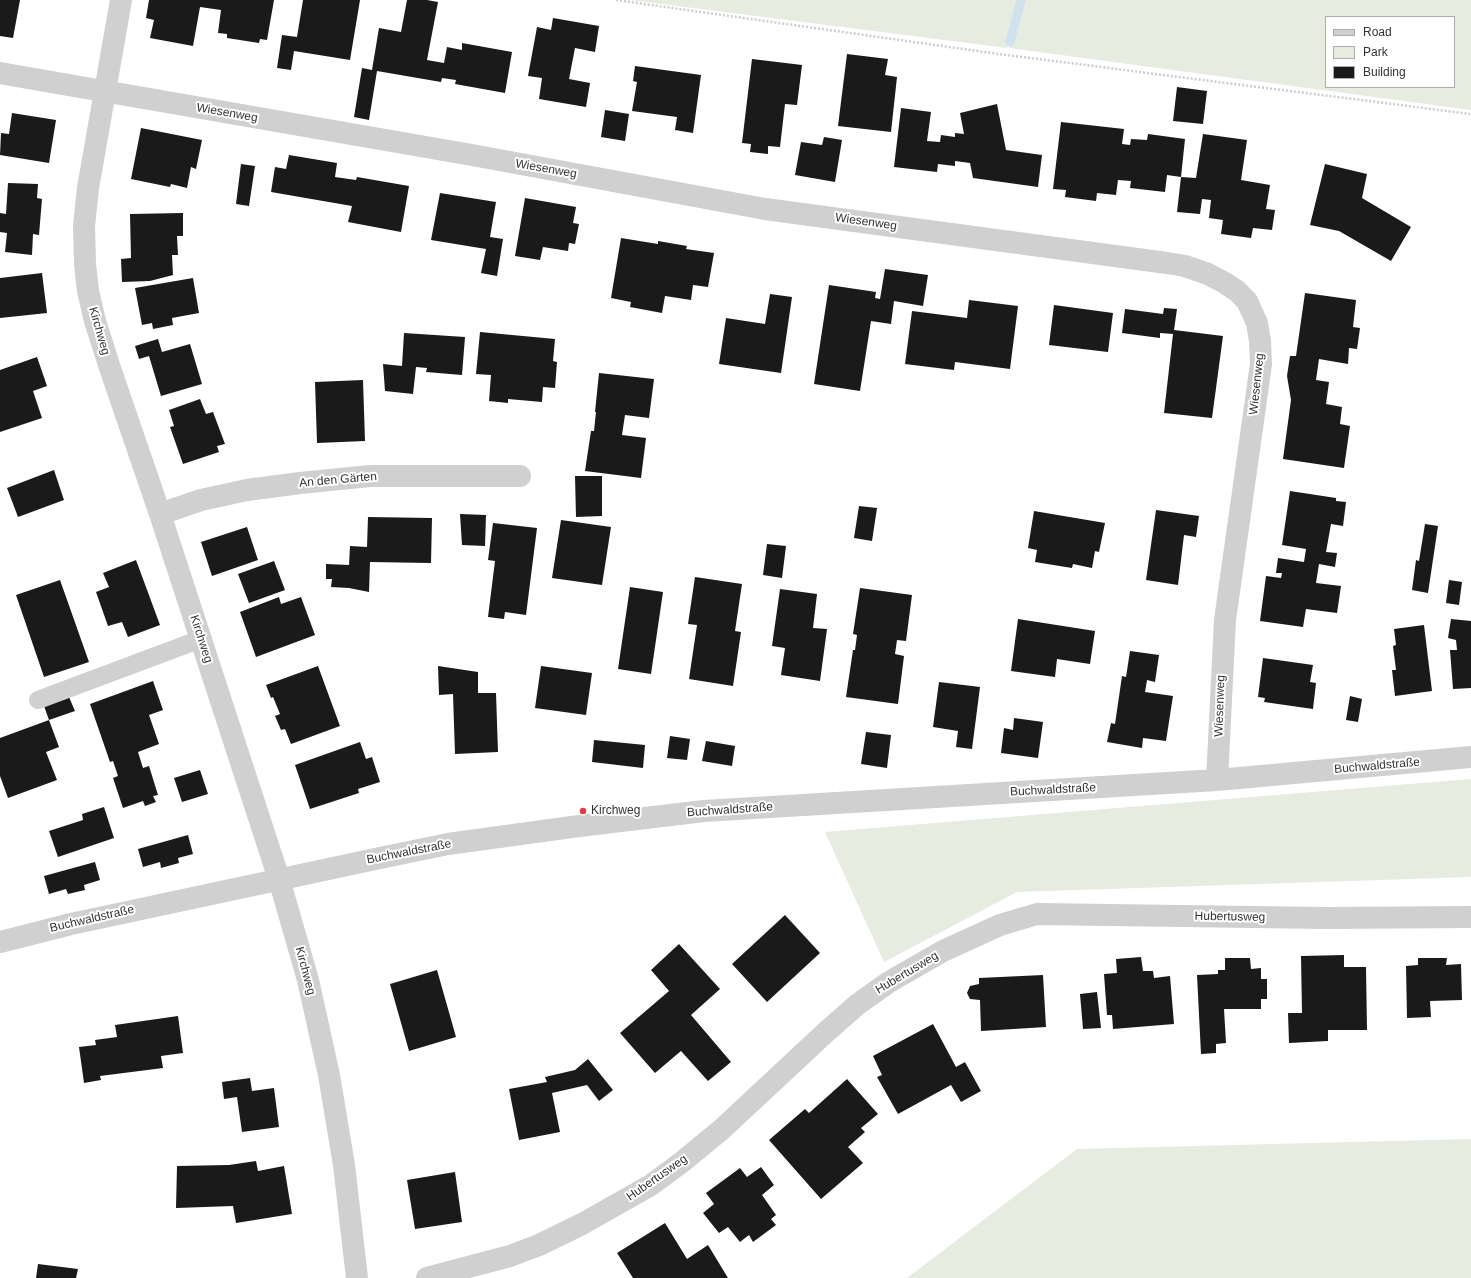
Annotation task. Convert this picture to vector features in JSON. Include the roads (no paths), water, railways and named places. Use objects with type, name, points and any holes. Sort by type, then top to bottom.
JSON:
[{"type":"street","name":"Kirchweg","points":[[121,0],[88,188],[84,226],[85,264],[88,291],[95,320],[110,368],[160,514],[279,879],[308,980],[329,1075],[344,1165],[357,1278]]},
{"type":"street","name":"Wiesenweg","points":[[0,73],[464,154],[766,209],[1167,263],[1196,270],[1225,283],[1238,291],[1247,301],[1257,323],[1260,341],[1261,364],[1225,620],[1217,780]]},
{"type":"street","name":"An den Gärten","points":[[160,514],[201,500],[247,490],[300,483],[370,476],[520,476]]},
{"type":"street","name":"Buchwaldstraße","points":[[0,942],[71,924],[448,844],[579,826],[704,811],[1217,780],[1471,757]]},
{"type":"street","name":"Hubertusweg","points":[[427,1278],[510,1256],[539,1245],[582,1224],[651,1185],[721,1130],[858,1004],[889,982],[943,951],[1000,925],[1037,914],[1325,918],[1471,917]]},
{"type":"lane","points":[[38,700],[201,639]]},
{"type":"waterway","points":[[1010,42],[1021,0]]},
{"type":"place","name":"Kirchweg","points":[[583,811]]}]
